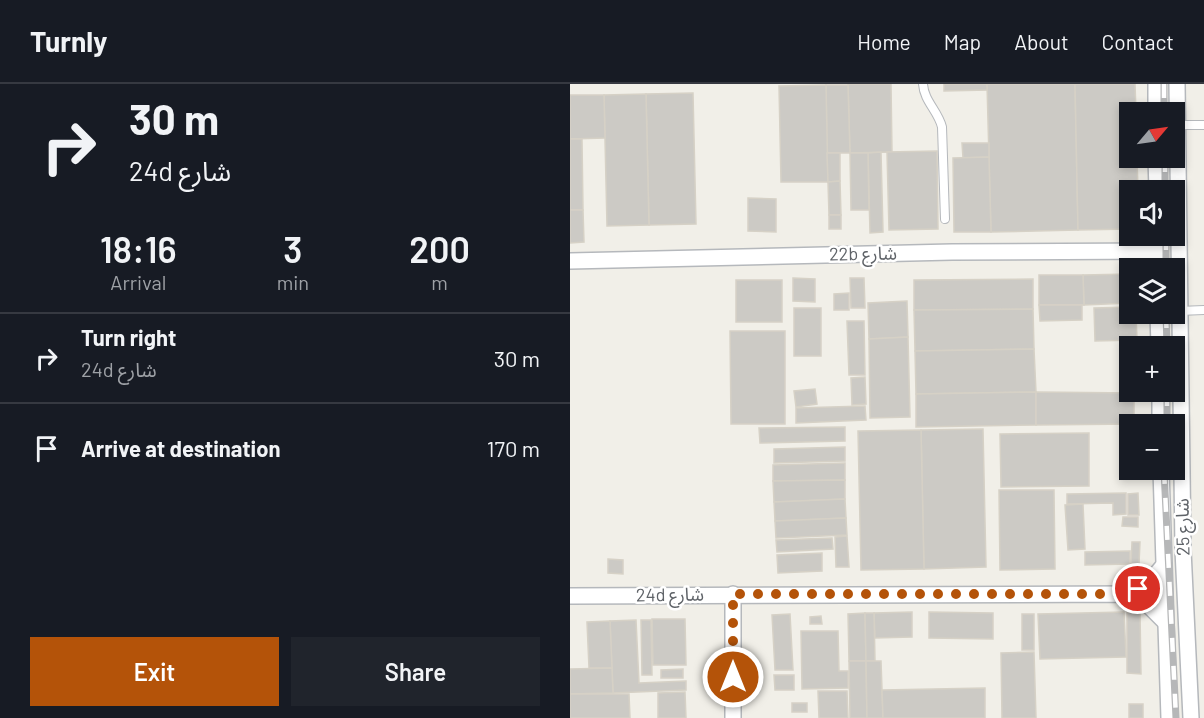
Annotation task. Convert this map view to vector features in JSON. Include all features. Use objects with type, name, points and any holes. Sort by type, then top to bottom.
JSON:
[{"type":"street","points":[[1156,84],[1156,102]]},
{"type":"street","name":"شارع 25","points":[[1177,84],[1177,102]]},
{"type":"street","name":"شارع 25","points":[[1178,168],[1179,258]]},
{"type":"street","name":"22b شارع","points":[[570,261],[952,252],[1119,245]]},
{"type":"street","name":"شارع 25","points":[[1179,324],[1184,580],[1191,718]]},
{"type":"street","name":"شارع 25","points":[[1161,480],[1169,718]]},
{"type":"street","points":[[1163,566],[1145,585],[1130,594],[1146,603],[1165,622]]},
{"type":"street","points":[[733,594],[733,718]]},
{"type":"street","name":"24d شارع","points":[[570,596],[1130,594]]},
{"type":"lane","points":[[923,84],[924,94],[937,113],[942,127],[945,219]]},
{"type":"lane","points":[[1185,125],[1204,125]]},
{"type":"lane","points":[[1185,311],[1204,310]]},
{"type":"building","points":[[848,84],[891,84],[892,152],[850,153]]},
{"type":"building","points":[[944,84],[987,84],[988,90],[944,91]]},
{"type":"building","points":[[987,84],[1075,84],[1078,230],[991,232]]},
{"type":"building","points":[[1075,84],[1135,84],[1136,102],[1119,102],[1119,168],[1137,168],[1138,180],[1119,180],[1119,229],[1078,230]]},
{"type":"building","points":[[826,85],[848,85],[850,153],[827,153]]},
{"type":"building","points":[[826,85],[828,182],[781,182],[779,86]]},
{"type":"building","points":[[693,93],[696,224],[649,225],[646,94]]},
{"type":"building","points":[[646,94],[649,225],[607,226],[604,95]]},
{"type":"building","points":[[570,95],[604,95],[605,138],[570,139]]},
{"type":"building","points":[[570,139],[582,139],[583,210],[570,210]]},
{"type":"building","points":[[962,143],[989,143],[989,157],[963,158]]},
{"type":"building","points":[[937,151],[938,229],[889,230],[887,152]]},
{"type":"building","points":[[881,152],[883,232],[870,233],[868,153]]},
{"type":"building","points":[[827,153],[840,153],[840,181],[828,182]]},
{"type":"building","points":[[850,153],[868,153],[869,210],[851,210]]},
{"type":"building","points":[[989,157],[991,232],[954,232],[953,158]]},
{"type":"building","points":[[840,181],[841,215],[829,215],[828,182]]},
{"type":"building","points":[[748,198],[776,199],[776,232],[748,231]]},
{"type":"building","points":[[570,210],[583,210],[584,242],[570,243]]},
{"type":"building","points":[[829,215],[841,215],[841,229],[829,229]]},
{"type":"building","points":[[1119,274],[1119,303],[1084,305],[1083,275]]},
{"type":"building","points":[[1039,275],[1083,275],[1084,305],[1039,305]]},
{"type":"building","points":[[793,278],[815,279],[815,302],[793,301]]},
{"type":"building","points":[[850,278],[864,278],[865,308],[851,308]]},
{"type":"building","points":[[1033,279],[1033,309],[914,310],[914,280]]},
{"type":"building","points":[[736,280],[782,280],[782,322],[736,322]]},
{"type":"building","points":[[849,293],[849,310],[834,310],[834,294]]},
{"type":"building","points":[[907,301],[908,337],[869,339],[868,303]]},
{"type":"building","points":[[1039,305],[1082,305],[1082,320],[1040,321]]},
{"type":"building","points":[[1119,307],[1119,324],[1136,324],[1137,336],[1119,336],[1119,340],[1095,341],[1094,308]]},
{"type":"building","points":[[794,308],[821,308],[821,356],[794,356]]},
{"type":"building","points":[[1033,309],[1034,349],[915,351],[914,310]]},
{"type":"building","points":[[847,321],[864,321],[865,375],[849,375]]},
{"type":"building","points":[[730,331],[785,331],[785,424],[731,424]]},
{"type":"building","points":[[908,337],[910,417],[870,418],[869,339]]},
{"type":"building","points":[[1034,349],[1036,392],[916,394],[915,351]]},
{"type":"building","points":[[865,377],[866,404],[852,405],[851,378]]},
{"type":"building","points":[[815,389],[817,404],[796,407],[794,391]]},
{"type":"building","points":[[1036,392],[1036,425],[916,427],[916,394]]},
{"type":"building","points":[[1036,392],[1119,393],[1119,402],[1134,402],[1134,414],[1119,414],[1119,424],[1036,425]]},
{"type":"building","points":[[865,406],[866,420],[796,423],[796,408]]},
{"type":"building","points":[[845,427],[845,441],[760,443],[759,428]]},
{"type":"building","points":[[983,429],[986,567],[924,569],[921,430]]},
{"type":"building","points":[[921,430],[924,569],[861,570],[858,431]]},
{"type":"building","points":[[1089,433],[1089,486],[1001,487],[1000,434]]},
{"type":"building","points":[[845,447],[845,461],[774,463],[774,449]]},
{"type":"building","points":[[845,463],[845,480],[773,481],[773,465]]},
{"type":"building","points":[[845,480],[845,499],[774,502],[773,481]]},
{"type":"building","points":[[999,490],[1054,490],[1055,569],[1000,570]]},
{"type":"building","points":[[1126,493],[1126,514],[1113,515],[1113,503],[1067,504],[1067,494]]},
{"type":"building","points":[[1138,493],[1139,515],[1128,515],[1128,494]]},
{"type":"building","points":[[845,499],[846,518],[775,521],[774,502]]},
{"type":"building","points":[[1083,504],[1085,549],[1068,550],[1065,505]]},
{"type":"building","points":[[1123,517],[1138,517],[1138,527],[1122,526]]},
{"type":"building","points":[[846,518],[847,535],[776,538],[775,521]]},
{"type":"building","points":[[847,536],[849,567],[836,567],[835,537]]},
{"type":"building","points":[[832,538],[833,549],[777,552],[776,540]]},
{"type":"building","points":[[1132,542],[1140,542],[1139,564],[1131,564]]},
{"type":"building","points":[[1130,551],[1130,564],[1085,565],[1085,552]]},
{"type":"building","points":[[822,553],[822,571],[778,573],[777,555]]},
{"type":"building","points":[[608,559],[623,560],[623,574],[608,573]]},
{"type":"building","points":[[912,612],[912,637],[875,638],[874,613]]},
{"type":"building","points":[[929,612],[993,613],[993,639],[929,638]]},
{"type":"building","points":[[1124,612],[1126,657],[1040,659],[1038,614]]},
{"type":"building","points":[[1127,612],[1140,612],[1141,674],[1127,673]]},
{"type":"building","points":[[865,613],[866,661],[849,661],[848,614]]},
{"type":"building","points":[[865,613],[874,613],[875,661],[866,661]]},
{"type":"building","points":[[790,614],[793,670],[775,670],[772,615]]},
{"type":"building","points":[[1022,614],[1034,614],[1034,650],[1022,650]]},
{"type":"building","points":[[821,616],[822,624],[810,624],[810,617]]},
{"type":"building","points":[[652,619],[685,619],[686,665],[653,665]]},
{"type":"building","points":[[636,620],[639,683],[686,681],[686,690],[613,693],[610,621]]},
{"type":"building","points":[[641,620],[651,620],[652,675],[642,675]]},
{"type":"building","points":[[610,621],[612,668],[589,668],[587,622]]},
{"type":"building","points":[[801,631],[838,631],[839,671],[848,671],[848,688],[802,689]]},
{"type":"building","points":[[1034,652],[1036,718],[1002,718],[1001,653]]},
{"type":"building","points":[[849,661],[866,661],[867,718],[850,718]]},
{"type":"building","points":[[866,661],[881,661],[883,718],[867,718]]},
{"type":"building","points":[[612,668],[613,693],[570,694],[570,669]]},
{"type":"building","points":[[683,669],[683,678],[661,678],[661,670]]},
{"type":"building","points":[[774,675],[794,675],[794,690],[775,690]]},
{"type":"building","points":[[985,688],[985,718],[883,718],[882,690]]},
{"type":"building","points":[[818,691],[847,691],[848,718],[819,718]]},
{"type":"building","points":[[685,692],[686,718],[658,718],[658,693]]},
{"type":"building","points":[[570,694],[629,694],[630,718],[570,718]]},
{"type":"building","points":[[792,703],[807,703],[807,712],[792,712]]},
{"type":"building","points":[[1129,704],[1143,704],[1143,718],[1129,718]]},
{"type":"railway","points":[[1164,84],[1164,102]]},
{"type":"railway","points":[[1165,168],[1165,180]]},
{"type":"railway","points":[[1166,246],[1166,258]]},
{"type":"railway","points":[[1166,324],[1167,336]]},
{"type":"railway","points":[[1167,402],[1167,414]]},
{"type":"railway","points":[[1164,480],[1176,718]]},
{"type":"route","points":[[733,677],[733,594],[1130,594],[1138,589]]}]
